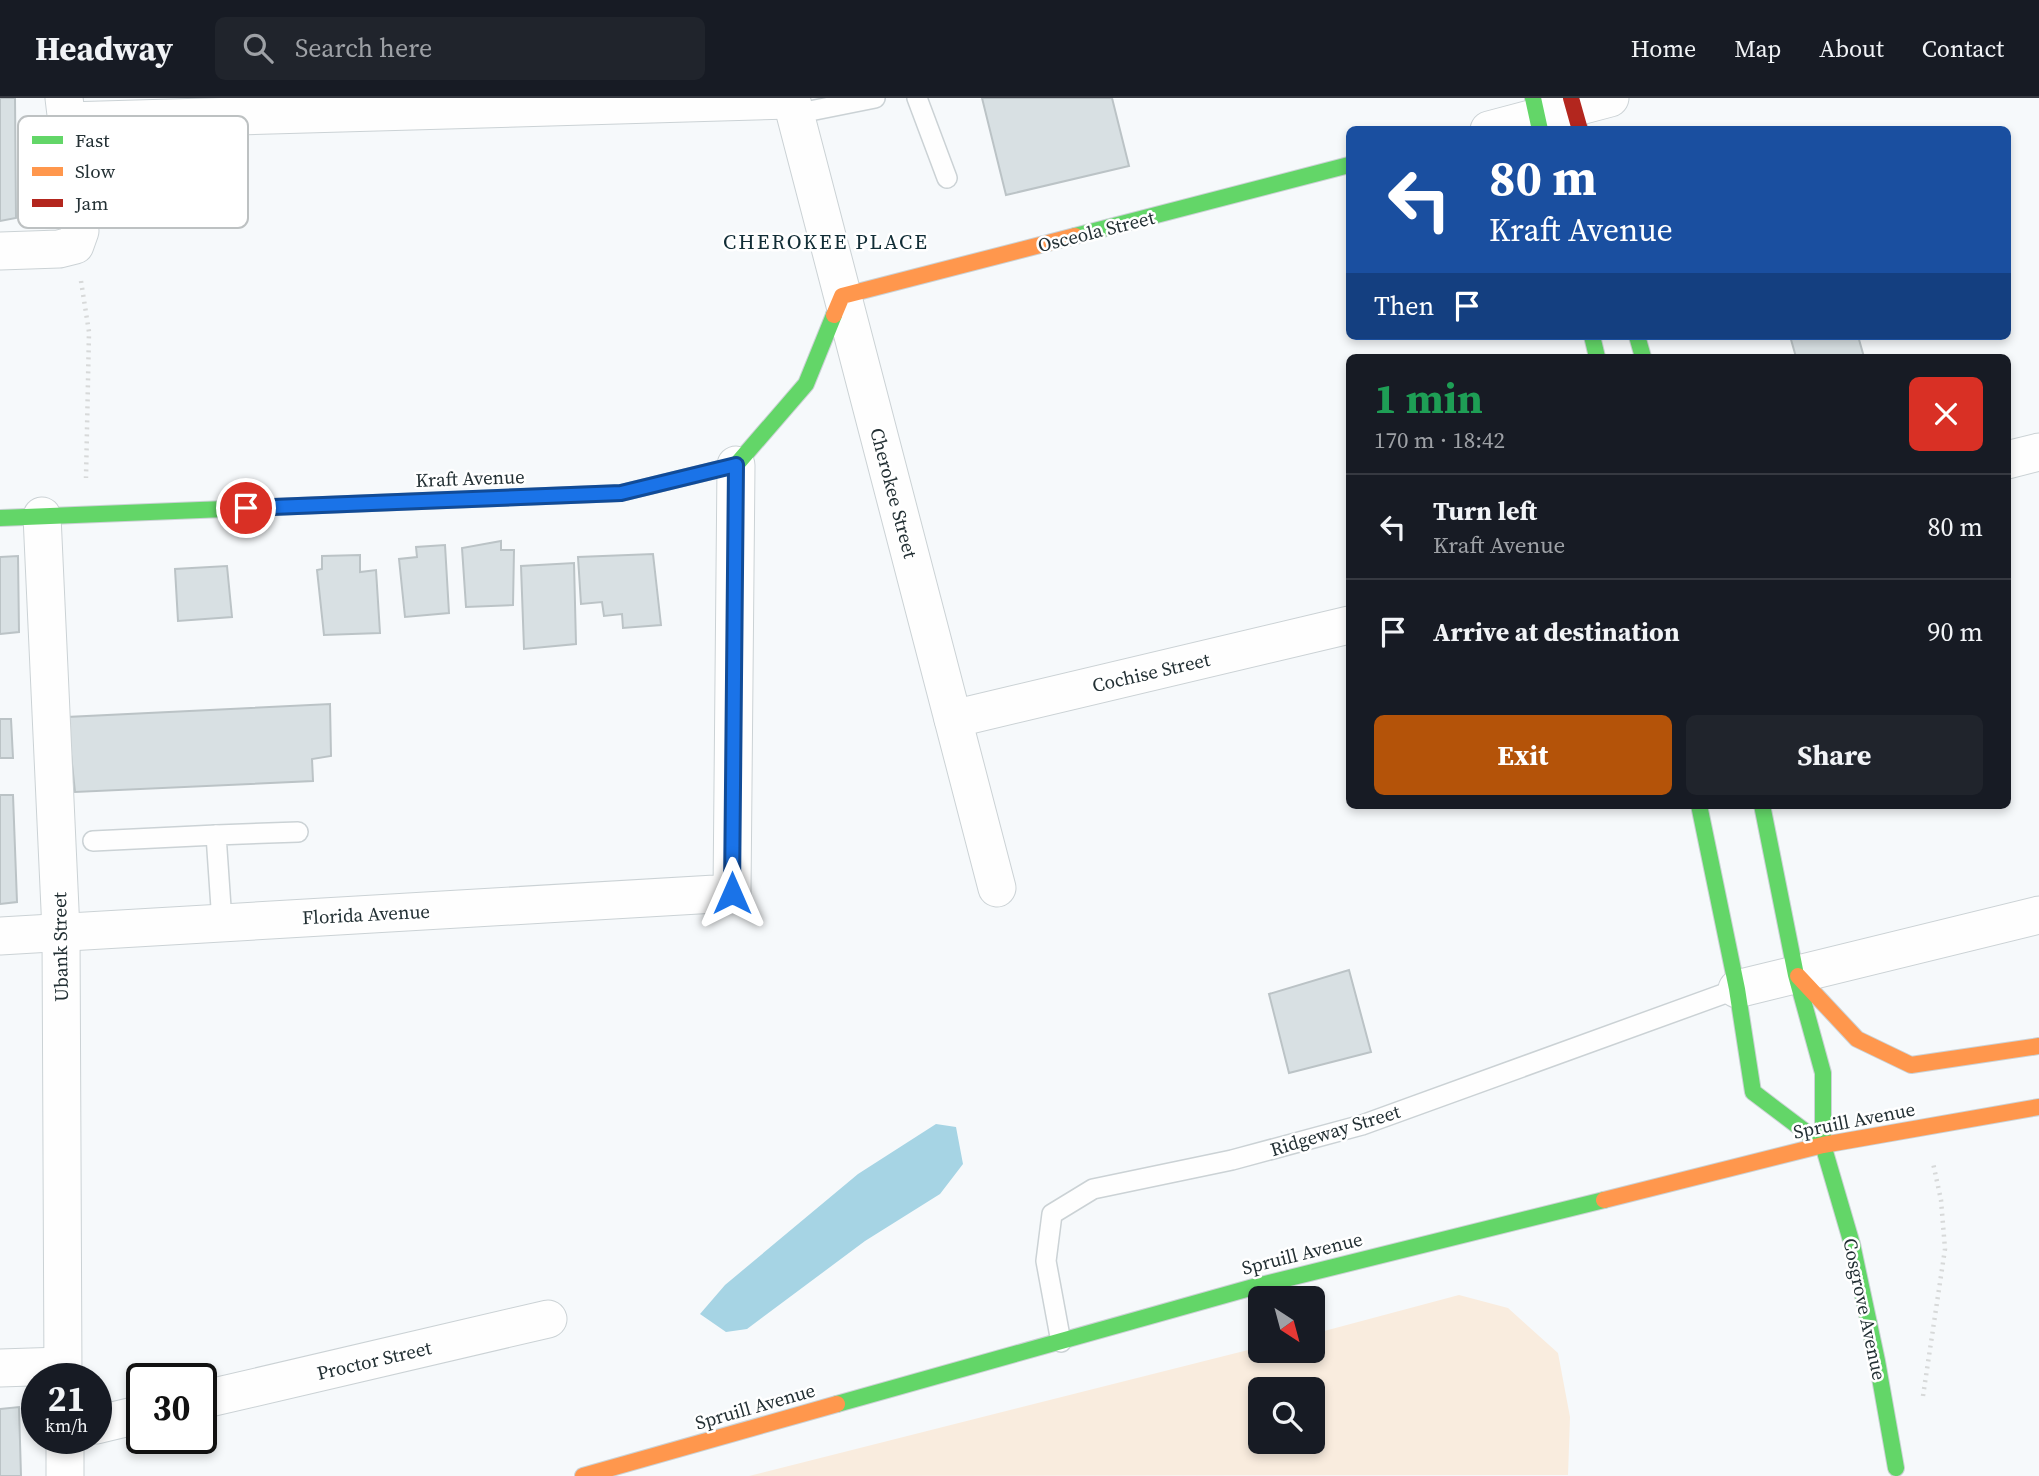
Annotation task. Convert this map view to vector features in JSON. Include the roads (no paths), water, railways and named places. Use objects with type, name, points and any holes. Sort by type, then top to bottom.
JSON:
[{"type":"street","points":[[1502,126],[1537,115],[1575,112],[1610,98]]},
{"type":"street","points":[[65,109],[792,104]]},
{"type":"street","name":"Cherokee Street","points":[[792,104],[997,888]]},
{"type":"street","name":"Osceola Street","points":[[842,296],[1346,166]]},
{"type":"street","points":[[0,251],[59,249],[75,245],[80,228]]},
{"type":"street","points":[[736,465],[806,384],[842,296]]},
{"type":"street","points":[[2011,459],[2039,452]]},
{"type":"street","name":"Kraft Avenue","points":[[0,518],[621,493],[736,465]]},
{"type":"street","name":"Florida Avenue","points":[[0,936],[732,893],[736,465]]},
{"type":"street","name":"Ubank Street","points":[[42,516],[61,931],[62,1363]]},
{"type":"street","name":"Cochise Street","points":[[953,719],[1346,626]]},
{"type":"street","points":[[1700,809],[1737,989],[1753,1092],[1823,1144]]},
{"type":"street","name":"Cosgrove Avenue","points":[[1763,809],[1796,975],[1823,1073],[1823,1144],[1854,1257],[1877,1361],[1896,1472]]},
{"type":"street","points":[[1737,989],[2039,915]]},
{"type":"street","points":[[1796,975],[1857,1039],[1911,1065],[2039,1046]]},
{"type":"street","name":"Spruill Avenue","points":[[583,1476],[1257,1286],[1823,1144],[2039,1107]]},
{"type":"street","name":"Proctor Street","points":[[217,1396],[548,1319]]},
{"type":"street","points":[[0,1368],[21,1370]]},
{"type":"street","points":[[65,1454],[65,1476]]},
{"type":"lane","points":[[792,104],[875,98]]},
{"type":"lane","points":[[916,98],[947,178]]},
{"type":"lane","points":[[93,841],[298,832]]},
{"type":"lane","points":[[216,835],[222,922]]},
{"type":"lane","name":"Ridgeway Street","points":[[1061,1342],[1046,1261],[1052,1214],[1093,1189],[1232,1160],[1362,1125],[1737,989]]},
{"type":"water","points":[[936,1124],[956,1127],[963,1164],[940,1194],[865,1241],[747,1329],[726,1332],[700,1314],[725,1285],[858,1174]]},
{"type":"district","name":"CHEROKEE PLACE","points":[[826,241]]}]
